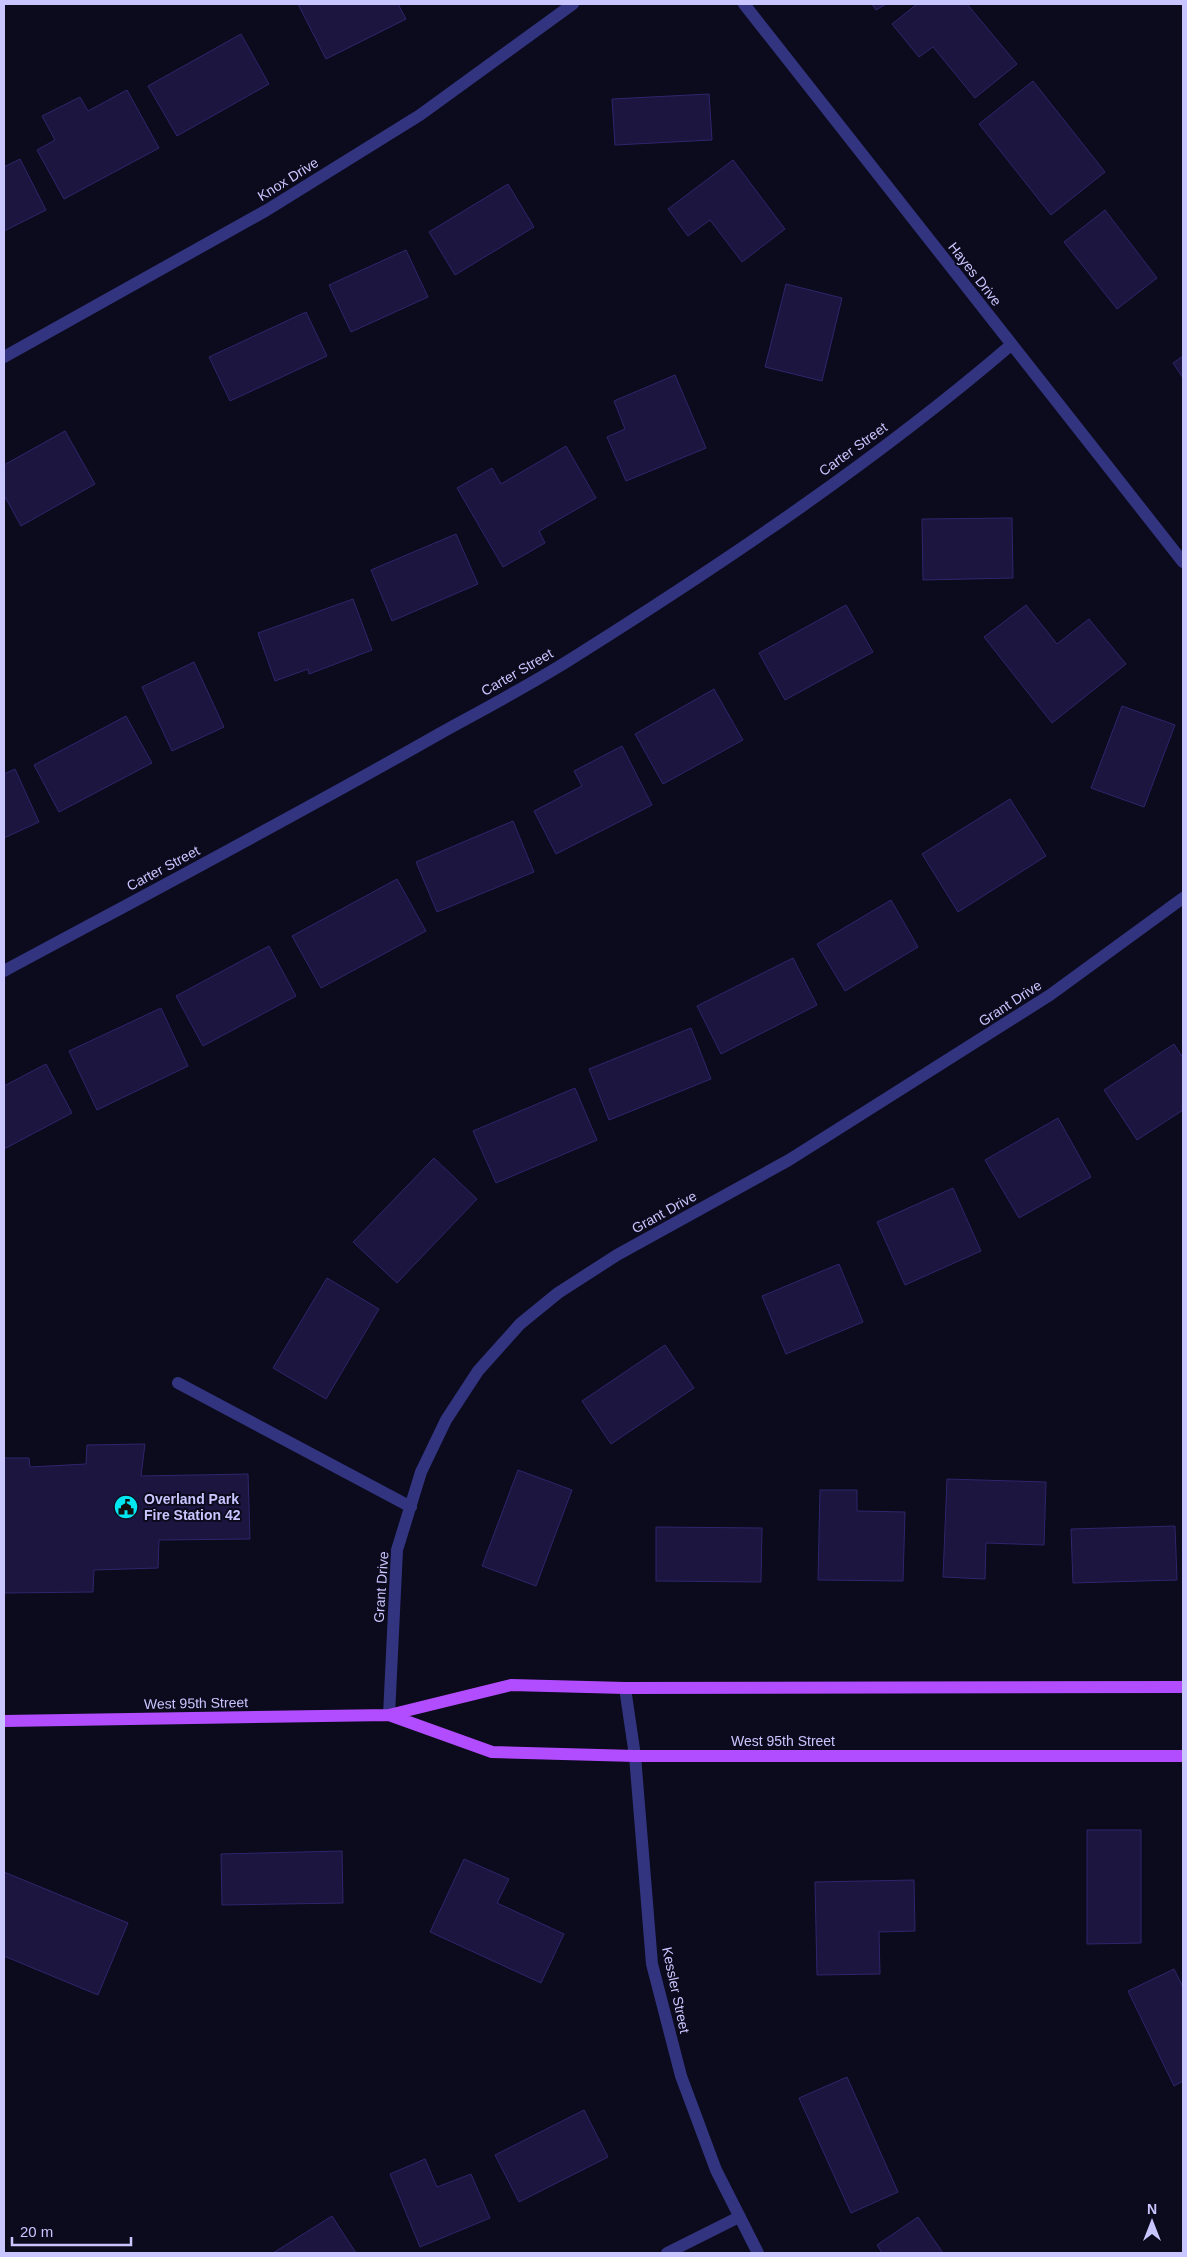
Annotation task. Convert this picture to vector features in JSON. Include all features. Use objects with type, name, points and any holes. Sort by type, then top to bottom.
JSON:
[{"type":"main road","name":"West 95th Street","points":[[4,1721],[389,1715],[511,1685],[625,1688],[1183,1687]]},
{"type":"main road","name":"West 95th Street","points":[[389,1715],[492,1752],[634,1756],[1183,1756]]},
{"type":"street","name":"Knox Drive","points":[[4,357],[275,205],[420,114],[573,4]]},
{"type":"street","name":"Hayes Drive","points":[[744,4],[1183,562]]},
{"type":"street","name":"Carter Street","points":[[4,971],[384,765],[577,656],[724,559],[882,448],[963,386],[1011,345]]},
{"type":"street","name":"Grant Drive","points":[[389,1715],[397,1550],[421,1472],[446,1420],[478,1371],[520,1324],[558,1293],[617,1255],[798,1155],[1050,995],[1183,898]]},
{"type":"street","points":[[178,1382],[411,1506]]},
{"type":"street","name":"Kessler Street","points":[[625,1688],[634,1756],[652,1964],[681,2076],[716,2170],[758,2253]]},
{"type":"street","points":[[667,2253],[739,2217]]},
{"type":"building","points":[[298,4],[398,4],[406,19],[326,59]]},
{"type":"building","points":[[872,4],[886,4],[876,10]]},
{"type":"building","points":[[917,4],[967,4],[1017,64],[975,98],[933,47],[919,57],[892,24]]},
{"type":"building","points":[[241,34],[269,84],[177,136],[148,86]]},
{"type":"building","points":[[1033,81],[1105,172],[1051,215],[979,124]]},
{"type":"building","points":[[127,90],[159,148],[64,199],[37,150],[55,140],[42,116],[80,97],[88,111]]},
{"type":"building","points":[[709,94],[712,140],[615,145],[612,99]]},
{"type":"building","points":[[20,159],[46,210],[4,231],[4,167]]},
{"type":"building","points":[[733,160],[785,229],[742,262],[710,220],[688,236],[668,209]]},
{"type":"building","points":[[508,184],[534,227],[455,275],[429,232]]},
{"type":"building","points":[[1105,210],[1157,278],[1117,309],[1064,242]]},
{"type":"building","points":[[406,250],[428,297],[351,332],[329,285]]},
{"type":"building","points":[[786,284],[842,298],[822,381],[765,367]]},
{"type":"building","points":[[306,312],[327,356],[230,401],[209,357]]},
{"type":"building","points":[[1183,356],[1183,378],[1173,363]]},
{"type":"building","points":[[675,375],[706,448],[626,481],[607,437],[625,429],[614,401]]},
{"type":"building","points":[[65,431],[95,484],[21,526],[4,495],[4,465]]},
{"type":"building","points":[[566,446],[596,498],[539,531],[545,543],[503,567],[457,488],[492,468],[501,484]]},
{"type":"building","points":[[1012,518],[1013,578],[923,580],[922,519]]},
{"type":"building","points":[[456,534],[478,584],[392,621],[371,570]]},
{"type":"building","points":[[353,599],[372,650],[309,674],[308,669],[275,681],[258,633]]},
{"type":"building","points":[[846,605],[873,652],[785,700],[759,653]]},
{"type":"building","points":[[1026,605],[1057,644],[1089,619],[1126,664],[1052,723],[984,637]]},
{"type":"building","points":[[194,662],[224,727],[172,751],[142,687]]},
{"type":"building","points":[[714,689],[743,740],[663,784],[635,734]]},
{"type":"building","points":[[1122,706],[1175,725],[1144,807],[1091,788]]},
{"type":"building","points":[[126,716],[152,763],[59,812],[34,765]]},
{"type":"building","points":[[622,746],[652,805],[556,854],[534,811],[582,786],[574,771]]},
{"type":"building","points":[[15,769],[39,822],[4,838],[4,774]]},
{"type":"building","points":[[1010,799],[1046,856],[958,912],[922,854]]},
{"type":"building","points":[[513,821],[534,872],[437,912],[416,862]]},
{"type":"building","points":[[397,879],[426,931],[321,988],[292,936]]},
{"type":"building","points":[[891,900],[918,947],[845,991],[817,944]]},
{"type":"building","points":[[269,946],[296,996],[203,1046],[176,996]]},
{"type":"building","points":[[793,958],[817,1005],[721,1054],[697,1006]]},
{"type":"building","points":[[161,1008],[188,1066],[97,1110],[69,1051]]},
{"type":"building","points":[[691,1028],[711,1079],[609,1120],[589,1069]]},
{"type":"building","points":[[1174,1044],[1183,1058],[1183,1110],[1137,1140],[1104,1090]]},
{"type":"building","points":[[46,1064],[72,1113],[4,1149],[4,1086]]},
{"type":"building","points":[[575,1088],[597,1140],[496,1183],[473,1131]]},
{"type":"building","points":[[1058,1118],[1091,1177],[1019,1218],[985,1160]]},
{"type":"building","points":[[434,1158],[477,1199],[397,1283],[353,1242]]},
{"type":"building","points":[[953,1188],[981,1251],[905,1285],[877,1222]]},
{"type":"building","points":[[839,1264],[863,1322],[786,1354],[762,1296]]},
{"type":"building","points":[[327,1278],[379,1309],[326,1399],[273,1368]]},
{"type":"building","points":[[665,1345],[694,1388],[611,1444],[582,1401]]},
{"type":"building","name":"Overland Park Fire Station 42","points":[[145,1444],[141,1476],[248,1474],[250,1539],[159,1540],[158,1568],[94,1570],[93,1592],[4,1593],[4,1458],[29,1458],[30,1467],[86,1464],[87,1445]]},
{"type":"building","points":[[518,1470],[572,1490],[536,1586],[482,1566]]},
{"type":"building","points":[[947,1479],[1046,1482],[1044,1545],[986,1543],[985,1579],[943,1577]]},
{"type":"building","points":[[820,1490],[857,1490],[857,1511],[905,1512],[903,1581],[818,1580]]},
{"type":"building","points":[[1175,1526],[1177,1580],[1073,1583],[1071,1529]]},
{"type":"building","points":[[656,1527],[762,1528],[761,1582],[656,1581]]},
{"type":"building","points":[[1087,1830],[1141,1830],[1141,1943],[1087,1944]]},
{"type":"building","points":[[342,1851],[343,1903],[222,1905],[221,1854]]},
{"type":"building","points":[[464,1859],[509,1879],[497,1903],[564,1934],[541,1983],[430,1932]]},
{"type":"building","points":[[4,1872],[128,1923],[98,1995],[4,1956]]},
{"type":"building","points":[[914,1880],[915,1931],[879,1932],[880,1974],[817,1975],[815,1882]]},
{"type":"building","points":[[1174,1969],[1183,1987],[1183,2081],[1174,2086],[1128,1991]]},
{"type":"building","points":[[847,2077],[898,2192],[851,2213],[799,2098]]},
{"type":"building","points":[[584,2110],[608,2157],[519,2202],[495,2155]]},
{"type":"building","points":[[425,2159],[437,2187],[471,2174],[490,2218],[420,2247],[390,2174]]},
{"type":"building","points":[[332,2216],[356,2253],[273,2253]]},
{"type":"building","points":[[918,2217],[943,2253],[882,2253],[877,2245]]},
{"type":"place","name":"Overland Park Fire Station 42","points":[[126,1507]]}]
